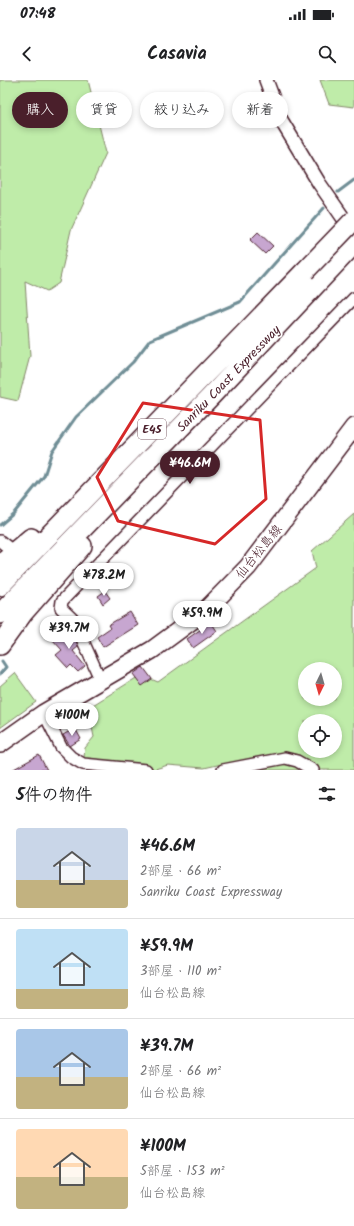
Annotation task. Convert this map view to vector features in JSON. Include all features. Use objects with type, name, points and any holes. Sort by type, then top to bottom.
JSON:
[{"type":"highway","name":"Sanriku Coast Expressway","points":[[0,614],[211,396],[310,279],[354,220]]},
{"type":"highway","name":"Sanriku Coast Expressway","points":[[0,586],[113,468],[310,279],[354,244]]},
{"type":"highway","points":[[0,645],[23,613],[211,396]]},
{"type":"highway","points":[[5,557],[113,468]]},
{"type":"main road","name":"仙台松島線","points":[[0,744],[44,713],[152,650],[205,611],[248,567],[354,427]]},
{"type":"street","points":[[266,80],[280,120],[319,183],[354,233]]},
{"type":"street","points":[[101,681],[83,641],[82,628],[61,608],[62,601],[354,298]]},
{"type":"street","points":[[0,541],[5,557]]},
{"type":"street","points":[[55,590],[64,599]]},
{"type":"street","points":[[44,713],[60,747],[71,757],[83,764],[146,770]]},
{"type":"street","points":[[223,770],[285,758],[297,761],[313,770]]},
{"type":"highlighted area","points":[[143,403],[260,420],[266,499],[215,544],[118,521],[97,477]]},
{"type":"green space","points":[[0,80],[88,80],[91,92],[76,92],[76,128],[100,128],[106,153],[71,230],[59,283],[47,291],[25,281],[30,356],[18,401],[0,397]]},
{"type":"green space","points":[[320,80],[354,80],[354,107],[329,104]]},
{"type":"green space","points":[[354,514],[354,770],[224,770],[222,764],[204,768],[168,765],[152,770],[91,770],[84,757],[85,748],[94,737],[88,708],[141,675],[158,682],[316,568],[312,551]]},
{"type":"green space","points":[[15,673],[36,702],[0,728],[0,686]]},
{"type":"building","points":[[258,232],[273,246],[265,254],[250,240]]},
{"type":"building","points":[[105,591],[110,598],[103,604],[98,596]]},
{"type":"building","points":[[130,612],[138,625],[103,647],[97,637],[110,628],[108,625]]},
{"type":"building","points":[[211,622],[217,631],[193,648],[187,639]]},
{"type":"building","points":[[71,630],[76,636],[78,647],[73,651],[85,666],[78,672],[71,665],[68,668],[56,655],[62,650],[52,639],[60,632],[64,637]]},
{"type":"building","points":[[143,667],[152,679],[142,686],[133,674]]},
{"type":"building","points":[[75,728],[81,739],[70,746],[63,735]]},
{"type":"building","points":[[39,755],[47,770],[12,770]]},
{"type":"waterway","points":[[338,192],[354,180]]},
{"type":"waterway","points":[[0,525],[14,513],[44,476],[52,451],[76,417],[133,362],[150,340],[240,302],[324,208]]},
{"type":"waterway","points":[[0,674],[6,667],[2,661]]}]
